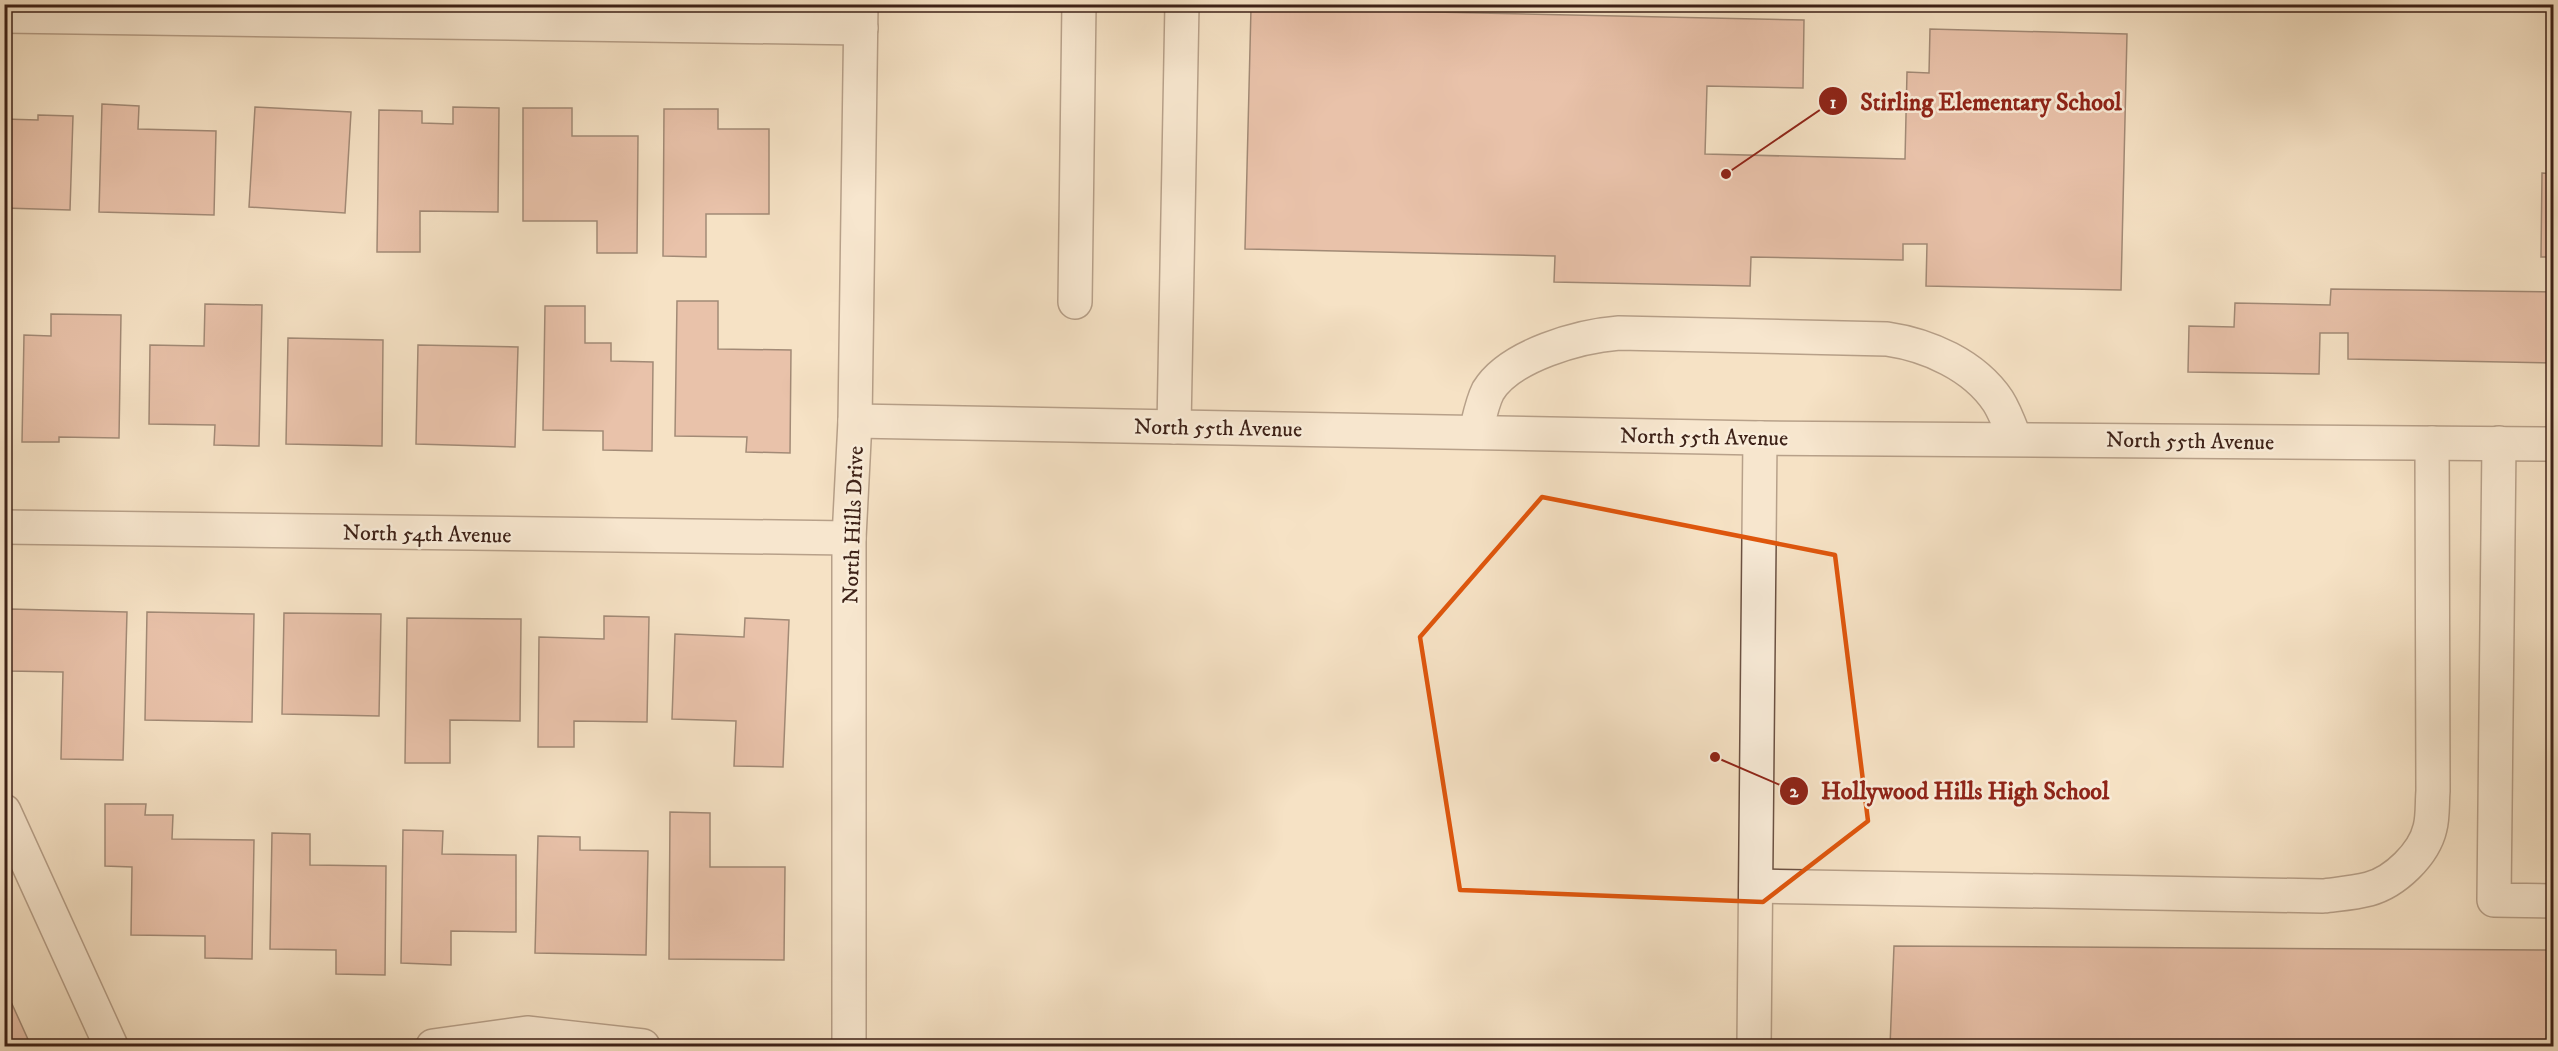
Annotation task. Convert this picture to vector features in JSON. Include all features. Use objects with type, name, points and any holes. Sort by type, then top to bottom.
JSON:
[{"type":"street","points":[[1075,302],[1079,4]]},
{"type":"street","points":[[1174,426],[1182,4]]},
{"type":"street","points":[[4,16],[861,16]]},
{"type":"street","name":"North Hills Drive","points":[[849,1047],[849,538],[855,421],[861,16]]},
{"type":"street","points":[[1476,431],[1487,393],[1498,377],[1522,363],[1575,339],[1620,333],[1905,342],[1925,347],[1947,358],[1986,386],[1999,402],[2015,439]]},
{"type":"street","name":"North 55th Avenue","points":[[855,421],[1760,438],[2553,444]]},
{"type":"street","points":[[1754,1047],[1760,438]]},
{"type":"street","points":[[1756,886],[2323,896],[2371,889],[2390,879],[2405,867],[2421,848],[2430,828],[2433,791],[2432,443]]},
{"type":"street","points":[[2499,443],[2494,900],[2553,901]]},
{"type":"street","name":"North 54th Avenue","points":[[4,527],[849,538]]},
{"type":"street","points":[[4,811],[111,1047]]},
{"type":"street","points":[[432,1047],[527,1034],[643,1047]]},
{"type":"highlighted area","points":[[1542,497],[1835,555],[1868,821],[1763,902],[1460,890],[1420,637]]},
{"type":"building","points":[[1251,8],[1804,20],[1803,88],[1707,86],[1705,154],[1905,159],[1907,72],[1929,73],[1930,29],[2127,34],[2121,290],[1926,286],[1927,244],[1903,244],[1903,260],[1751,257],[1750,286],[1554,282],[1555,256],[1245,249]]},
{"type":"building","points":[[102,104],[139,106],[138,129],[216,131],[214,215],[99,212]]},
{"type":"building","points":[[255,107],[351,112],[345,213],[249,207]]},
{"type":"building","points":[[453,107],[499,108],[498,212],[420,211],[420,252],[377,252],[379,110],[422,111],[422,123],[453,124]]},
{"type":"building","points":[[523,108],[572,108],[572,136],[638,136],[637,253],[597,253],[597,221],[523,221]]},
{"type":"building","points":[[664,109],[718,109],[718,129],[769,129],[769,214],[706,214],[706,257],[663,256]]},
{"type":"building","points":[[38,115],[73,116],[70,210],[4,208],[4,119],[38,120]]},
{"type":"building","points":[[2542,173],[2554,174],[2554,257],[2541,257]]},
{"type":"building","points":[[2331,289],[2554,292],[2554,363],[2348,359],[2348,333],[2320,333],[2319,374],[2188,372],[2189,326],[2234,327],[2235,303],[2330,305]]},
{"type":"building","points":[[677,301],[718,301],[718,349],[791,350],[790,453],[746,452],[747,437],[675,436]]},
{"type":"building","points":[[205,304],[262,305],[259,446],[214,445],[215,425],[149,424],[150,345],[204,346]]},
{"type":"building","points":[[545,306],[585,306],[585,343],[611,343],[611,361],[653,362],[652,451],[603,450],[603,431],[543,430]]},
{"type":"building","points":[[51,314],[121,315],[119,438],[59,437],[59,442],[22,442],[24,335],[51,336]]},
{"type":"building","points":[[288,338],[383,340],[382,446],[286,444]]},
{"type":"building","points":[[418,345],[518,347],[515,447],[416,444]]},
{"type":"building","points":[[10,609],[127,612],[123,760],[61,759],[63,672],[9,671]]},
{"type":"building","points":[[147,612],[254,614],[252,722],[145,720]]},
{"type":"building","points":[[284,613],[381,614],[379,716],[282,714]]},
{"type":"building","points":[[604,616],[649,617],[647,722],[574,721],[574,747],[538,747],[539,637],[604,639]]},
{"type":"building","points":[[407,618],[521,619],[520,721],[450,720],[450,763],[405,763]]},
{"type":"building","points":[[745,618],[789,620],[783,767],[734,766],[736,721],[672,719],[675,634],[744,637]]},
{"type":"building","points":[[105,804],[146,804],[145,815],[173,815],[172,839],[254,840],[252,959],[205,958],[205,936],[131,935],[132,867],[105,866]]},
{"type":"building","points":[[670,812],[710,813],[710,867],[785,867],[784,960],[669,959]]},
{"type":"building","points":[[403,830],[443,831],[442,854],[516,855],[516,932],[451,931],[451,965],[401,963]]},
{"type":"building","points":[[272,833],[310,834],[310,865],[386,866],[385,975],[336,974],[336,950],[270,949]]},
{"type":"building","points":[[538,836],[580,837],[580,850],[648,851],[646,955],[535,953]]},
{"type":"building","points":[[1894,946],[2554,950],[2554,1046],[1890,1046]]},
{"type":"building","points":[[12,1004],[31,1046],[4,1046],[4,1007]]},
{"type":"place","name":"Stirling Elementary School","points":[[1726,174]]},
{"type":"place","name":"Hollywood Hills High School","points":[[1715,757]]}]
